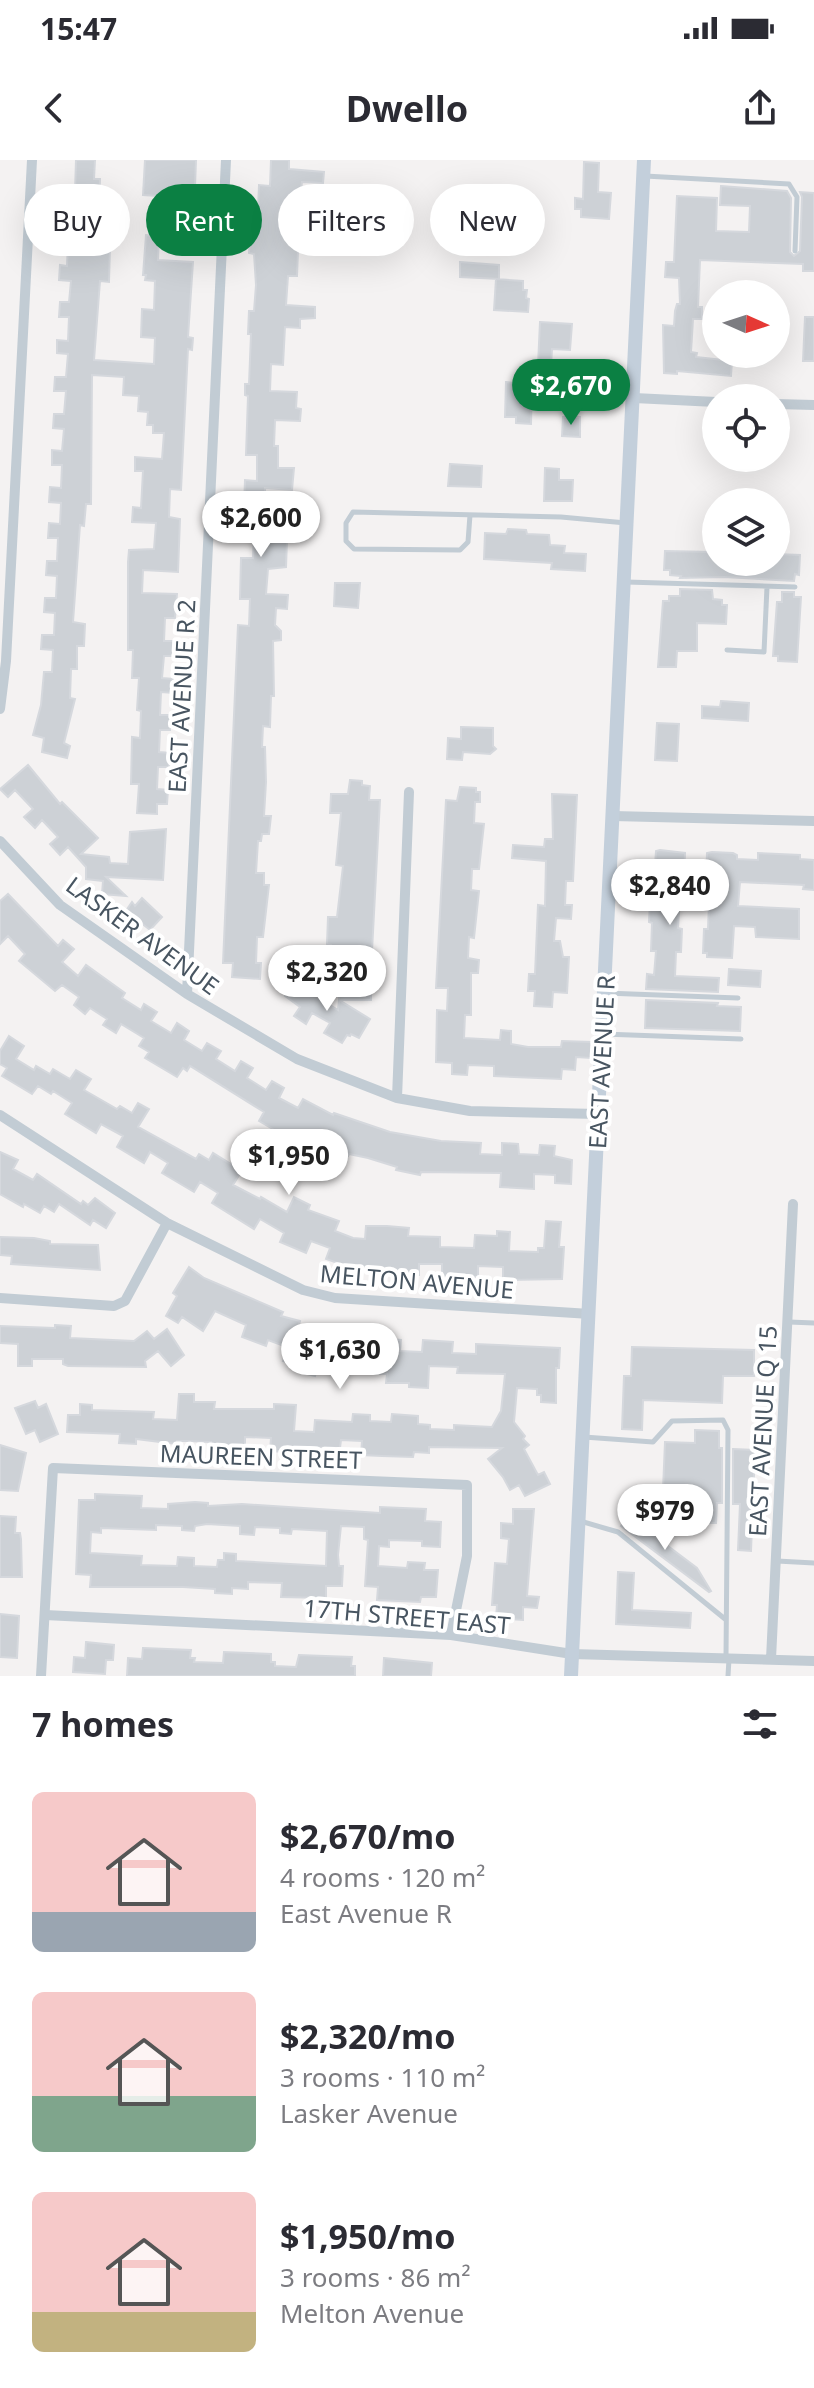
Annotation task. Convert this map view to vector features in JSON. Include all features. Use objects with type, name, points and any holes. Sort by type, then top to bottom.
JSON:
[{"type":"main road","name":"EAST AVENUE R","points":[[571,1676],[644,160]]},
{"type":"street","points":[[0,709],[6,661],[32,160]]},
{"type":"street","name":"EAST AVENUE R 2","points":[[187,994],[226,160]]},
{"type":"street","points":[[634,398],[702,401]]},
{"type":"street","points":[[790,404],[814,405]]},
{"type":"street","points":[[397,1098],[409,792]]},
{"type":"street","points":[[613,816],[814,821]]},
{"type":"street","name":"LASKER AVENUE","points":[[0,841],[60,905],[187,994],[297,1059],[397,1098],[470,1111],[598,1114]]},
{"type":"street","name":"MELTON AVENUE","points":[[0,1115],[167,1223],[303,1290],[335,1298],[590,1314]]},
{"type":"street","name":"EAST AVENUE Q 15","points":[[771,1659],[793,1204]]},
{"type":"street","points":[[0,1298],[114,1306],[125,1301],[167,1223]]},
{"type":"street","name":"MAUREEN STREET","points":[[45,1615],[53,1468],[467,1485],[467,1556],[451,1635]]},
{"type":"street","points":[[41,1676],[45,1615]]},
{"type":"street","name":"17TH STREET EAST","points":[[45,1615],[451,1635],[572,1654],[814,1661]]},
{"type":"lane","points":[[644,176],[789,184],[797,197],[795,251]]},
{"type":"lane","points":[[470,515],[468,542],[460,550],[354,549],[346,541],[346,523],[353,512],[561,517],[627,523]]},
{"type":"lane","points":[[625,582],[795,587]]},
{"type":"lane","points":[[727,650],[764,652],[767,587]]},
{"type":"lane","points":[[604,993],[738,998]]},
{"type":"lane","points":[[602,1034],[741,1039]]},
{"type":"lane","points":[[788,1322],[814,1323]]},
{"type":"lane","points":[[583,1437],[653,1442],[672,1421],[723,1420],[728,1430],[728,1676]]},
{"type":"lane","points":[[579,1521],[618,1532],[726,1620]]},
{"type":"lane","points":[[776,1561],[814,1563]]},
{"type":"building","points":[[76,160],[95,160],[94,179],[100,179],[100,184],[75,184]]},
{"type":"building","points":[[145,160],[196,160],[195,184],[146,184],[146,195],[143,195]]},
{"type":"building","points":[[271,160],[289,160],[289,169],[324,172],[323,183],[278,184],[278,256],[298,256],[297,276],[288,276],[286,305],[315,307],[315,318],[300,319],[300,328],[285,327],[283,365],[271,364],[270,391],[297,392],[296,408],[301,409],[300,421],[275,420],[274,446],[278,446],[278,468],[294,468],[292,490],[265,488],[265,526],[292,527],[291,540],[287,540],[286,567],[268,569],[266,594],[288,595],[287,609],[276,608],[275,625],[281,631],[281,640],[273,641],[274,696],[271,696],[270,727],[263,726],[264,816],[271,816],[269,834],[262,834],[261,841],[258,841],[256,873],[264,873],[264,885],[269,885],[263,937],[257,937],[256,963],[261,963],[260,979],[232,977],[233,963],[223,963],[238,625],[249,626],[250,599],[240,599],[241,558],[253,558],[254,533],[243,533],[245,480],[257,481],[257,455],[246,455],[248,396],[245,395],[245,384],[249,384],[251,334],[248,334],[249,311],[254,311],[254,256],[262,256],[262,185],[270,186]]},
{"type":"building","points":[[584,162],[599,163],[598,192],[611,193],[609,219],[581,217],[581,209],[575,209],[575,198],[583,199]]},
{"type":"building","points":[[721,186],[787,191],[791,198],[790,252],[794,256],[800,251],[800,192],[814,193],[814,271],[803,271],[803,264],[700,260],[698,307],[702,307],[702,319],[693,319],[691,352],[702,358],[702,368],[732,368],[731,376],[677,371],[677,374],[664,373],[663,325],[674,326],[675,311],[677,304],[680,304],[679,278],[665,277],[666,262],[674,262],[677,196],[717,198],[716,231],[749,232],[750,206],[720,205]]},
{"type":"building","points":[[146,235],[146,256],[158,256],[158,260],[193,262],[188,337],[193,338],[192,350],[188,349],[181,490],[170,489],[169,517],[180,519],[178,572],[143,570],[142,593],[177,594],[175,618],[165,618],[164,641],[174,641],[174,656],[164,656],[162,678],[173,679],[173,693],[161,692],[160,715],[171,715],[170,730],[160,730],[159,752],[170,753],[169,767],[158,767],[157,789],[168,790],[167,804],[157,804],[157,814],[137,813],[139,784],[131,784],[132,737],[140,738],[141,711],[137,710],[139,678],[132,678],[133,650],[128,650],[128,562],[129,550],[154,549],[156,523],[132,522],[133,507],[141,508],[143,471],[135,471],[135,457],[162,459],[164,433],[153,433],[153,425],[147,425],[148,412],[138,411],[139,396],[123,395],[124,377],[92,375],[91,504],[86,504],[84,526],[80,525],[73,622],[85,624],[84,646],[77,646],[77,669],[71,669],[70,698],[75,699],[64,743],[70,746],[67,758],[42,752],[44,738],[33,735],[41,705],[44,672],[52,672],[53,650],[41,649],[42,635],[54,635],[55,613],[44,612],[45,598],[56,598],[57,576],[46,575],[47,561],[57,561],[58,538],[48,538],[49,523],[60,524],[61,503],[49,502],[50,487],[61,488],[62,465],[52,465],[52,450],[62,451],[64,429],[53,428],[54,414],[64,414],[66,391],[54,391],[55,377],[66,377],[68,354],[57,353],[57,340],[68,341],[69,317],[59,317],[60,302],[69,302],[71,281],[59,280],[60,265],[67,266],[67,256],[110,256],[109,282],[100,281],[94,360],[154,364],[155,338],[141,337],[142,309],[154,310],[155,281],[145,280],[146,275],[143,275]]},
{"type":"building","points":[[460,262],[499,265],[499,279],[460,277]]},
{"type":"building","points":[[496,279],[523,281],[523,290],[527,290],[526,298],[529,299],[528,312],[494,310]]},
{"type":"building","points":[[805,317],[814,317],[814,361],[803,361]]},
{"type":"building","points":[[540,322],[572,324],[570,350],[552,349],[551,366],[538,365]]},
{"type":"building","points":[[506,382],[532,385],[531,424],[516,423],[516,417],[505,417]]},
{"type":"building","points":[[563,417],[580,417],[580,437],[562,436]]},
{"type":"building","points":[[450,464],[482,466],[481,487],[448,486]]},
{"type":"building","points":[[545,468],[559,469],[559,480],[573,480],[572,501],[544,501]]},
{"type":"building","points":[[508,529],[549,535],[550,545],[565,546],[564,553],[586,554],[585,571],[551,569],[552,563],[484,559],[485,533],[506,534]]},
{"type":"building","points":[[665,551],[702,552],[702,576],[790,576],[790,555],[800,555],[799,575],[795,574],[794,581],[680,578],[670,575],[670,570],[664,570]]},
{"type":"building","points":[[335,583],[360,583],[358,608],[334,606]]},
{"type":"building","points":[[680,589],[712,590],[713,599],[722,600],[722,605],[727,605],[726,624],[697,623],[697,651],[677,651],[676,667],[658,667],[663,601],[669,601],[669,596],[680,596]]},
{"type":"building","points":[[782,592],[794,592],[794,597],[801,597],[797,662],[778,661],[778,656],[773,656],[777,602],[782,602]]},
{"type":"building","points":[[721,701],[749,703],[748,721],[702,718],[702,706],[720,707]]},
{"type":"building","points":[[657,723],[679,724],[677,761],[655,760]]},
{"type":"building","points":[[461,727],[493,728],[493,746],[496,749],[490,754],[463,752],[462,760],[447,759],[448,738],[461,739]]},
{"type":"building","points":[[28,765],[60,804],[62,802],[98,838],[81,854],[109,857],[110,863],[128,864],[130,832],[166,829],[163,880],[106,877],[126,896],[102,894],[103,881],[86,879],[86,867],[68,847],[60,855],[50,844],[58,837],[42,820],[35,828],[24,817],[33,809],[15,790],[8,797],[0,789]]},
{"type":"building","points":[[350,780],[362,781],[362,785],[370,786],[369,800],[380,800],[372,951],[361,951],[360,977],[371,978],[371,1000],[339,1000],[340,977],[329,974],[331,945],[327,944],[328,917],[337,917],[343,866],[336,865],[341,813],[330,813],[331,794],[348,794]]},
{"type":"building","points":[[460,787],[476,788],[476,792],[480,792],[480,802],[475,802],[474,823],[484,824],[479,869],[472,869],[471,890],[479,891],[474,938],[469,937],[468,958],[479,960],[478,973],[471,973],[471,1015],[465,1015],[464,1038],[500,1040],[501,1030],[511,1031],[511,1044],[528,1047],[561,1047],[562,1041],[592,1042],[591,1058],[576,1057],[575,1070],[562,1069],[561,1079],[494,1076],[494,1066],[468,1065],[467,1075],[452,1074],[452,1063],[436,1062],[437,1010],[447,1011],[448,988],[436,988],[446,800],[457,801]]},
{"type":"building","points":[[552,794],[577,795],[573,881],[566,881],[565,905],[572,905],[571,919],[556,918],[554,941],[560,941],[563,957],[569,957],[567,993],[553,992],[552,1007],[534,1006],[535,991],[528,991],[529,974],[535,974],[538,905],[545,906],[546,861],[512,858],[513,845],[544,847],[545,839],[553,839]]},
{"type":"building","points":[[656,851],[685,853],[678,928],[682,929],[681,952],[676,952],[675,976],[719,978],[718,992],[646,989],[647,974],[654,975],[656,951],[651,951],[652,923],[649,922],[651,880],[654,880]]},
{"type":"building","points":[[707,853],[733,853],[737,859],[758,860],[758,853],[800,855],[800,859],[814,860],[814,890],[803,889],[804,885],[740,882],[738,906],[799,909],[799,939],[756,937],[755,927],[734,926],[732,958],[707,957],[707,953],[703,953],[704,929],[708,929],[710,877],[706,877]]},
{"type":"building","points":[[8,894],[58,946],[63,940],[74,949],[62,962],[78,976],[86,965],[125,993],[122,998],[141,1010],[144,1004],[157,1012],[151,1021],[171,1033],[177,1023],[189,1031],[184,1040],[202,1051],[207,1043],[221,1051],[216,1059],[235,1071],[241,1061],[253,1068],[247,1078],[266,1090],[272,1081],[284,1088],[279,1098],[298,1108],[303,1099],[333,1115],[390,1132],[441,1141],[481,1143],[480,1154],[502,1155],[502,1143],[518,1144],[519,1154],[539,1155],[540,1145],[555,1146],[554,1156],[572,1160],[571,1184],[555,1183],[555,1175],[534,1174],[534,1189],[500,1187],[501,1173],[421,1172],[420,1175],[396,1170],[397,1167],[368,1158],[348,1156],[335,1150],[337,1146],[315,1137],[305,1156],[312,1159],[302,1176],[285,1165],[287,1162],[265,1151],[276,1131],[259,1121],[264,1112],[190,1066],[187,1071],[183,1068],[177,1077],[145,1058],[149,1052],[139,1046],[144,1038],[121,1024],[116,1033],[103,1025],[107,1019],[90,1008],[85,1014],[74,1005],[79,997],[62,985],[55,991],[19,961],[25,954],[8,936],[0,944],[0,901]]},
{"type":"building","points":[[142,898],[162,917],[150,930],[136,919],[129,926],[121,918],[132,902],[135,906]]},
{"type":"building","points":[[729,969],[761,971],[760,987],[728,985]]},
{"type":"building","points":[[297,976],[309,983],[305,989],[338,1010],[339,1000],[370,1019],[359,1038],[347,1035],[342,1043],[324,1033],[330,1023],[312,1013],[306,1024],[294,1016],[300,1007],[285,996]]},
{"type":"building","points":[[646,1000],[741,1007],[740,1031],[645,1028]]},
{"type":"building","points":[[9,1036],[24,1046],[16,1059],[34,1070],[36,1066],[50,1074],[53,1069],[70,1079],[76,1070],[91,1079],[84,1090],[117,1109],[120,1106],[132,1113],[138,1103],[149,1109],[138,1127],[196,1159],[199,1154],[209,1160],[213,1153],[231,1164],[233,1161],[244,1167],[233,1185],[287,1212],[294,1197],[310,1205],[308,1210],[339,1221],[335,1231],[353,1238],[365,1239],[366,1226],[387,1226],[409,1228],[408,1236],[440,1237],[440,1247],[474,1248],[475,1235],[497,1236],[497,1231],[510,1232],[509,1251],[538,1252],[538,1248],[544,1248],[546,1221],[561,1222],[559,1247],[564,1247],[562,1279],[503,1280],[503,1267],[478,1266],[478,1277],[442,1277],[442,1264],[419,1264],[419,1275],[367,1271],[326,1259],[330,1248],[311,1241],[306,1253],[280,1242],[284,1233],[260,1219],[254,1229],[212,1203],[218,1193],[200,1182],[194,1192],[162,1173],[168,1163],[150,1152],[144,1163],[117,1147],[123,1136],[101,1124],[96,1133],[65,1114],[72,1103],[53,1091],[51,1094],[38,1086],[32,1094],[2,1076],[7,1068],[0,1064],[0,1051]]},
{"type":"building","points":[[0,1152],[18,1160],[13,1169],[33,1180],[37,1174],[81,1204],[83,1201],[88,1205],[95,1198],[115,1213],[106,1228],[93,1220],[90,1225],[59,1204],[54,1212],[44,1206],[40,1213],[0,1194]]},
{"type":"building","points":[[0,1237],[34,1238],[50,1241],[50,1244],[98,1245],[100,1270],[11,1264],[12,1256],[0,1255]]},
{"type":"building","points":[[189,1267],[204,1278],[283,1312],[281,1316],[300,1321],[297,1332],[319,1339],[321,1328],[348,1333],[348,1336],[401,1340],[400,1351],[422,1352],[423,1340],[453,1342],[452,1353],[476,1354],[476,1344],[560,1348],[559,1368],[556,1368],[556,1403],[541,1402],[537,1389],[517,1388],[514,1422],[525,1436],[523,1439],[529,1445],[524,1449],[538,1475],[544,1472],[550,1484],[525,1496],[519,1485],[510,1490],[488,1459],[502,1448],[429,1447],[429,1453],[414,1452],[413,1457],[382,1456],[361,1455],[362,1441],[341,1440],[340,1448],[286,1447],[286,1452],[270,1451],[271,1438],[245,1437],[245,1445],[229,1445],[229,1449],[211,1448],[211,1442],[177,1441],[177,1444],[136,1439],[136,1444],[119,1443],[120,1434],[67,1432],[68,1415],[80,1415],[80,1404],[92,1405],[92,1410],[154,1412],[153,1419],[177,1420],[179,1394],[194,1394],[194,1402],[215,1402],[214,1409],[274,1409],[274,1404],[296,1405],[294,1431],[314,1432],[315,1420],[352,1422],[353,1414],[370,1415],[370,1421],[391,1422],[392,1414],[418,1416],[418,1424],[430,1425],[430,1429],[454,1430],[454,1425],[492,1427],[501,1411],[505,1374],[457,1373],[458,1367],[429,1366],[428,1388],[409,1387],[409,1383],[386,1383],[387,1374],[347,1373],[348,1352],[323,1348],[315,1376],[303,1373],[304,1367],[283,1361],[287,1347],[268,1340],[266,1346],[242,1337],[246,1325],[215,1311],[203,1331],[182,1317],[178,1323],[166,1316],[177,1296],[173,1293]]},
{"type":"building","points":[[55,1325],[71,1326],[70,1338],[134,1341],[147,1331],[154,1339],[167,1329],[184,1355],[171,1366],[158,1351],[145,1361],[146,1367],[68,1366],[63,1364],[63,1359],[32,1359],[32,1366],[18,1366],[18,1344],[0,1343],[0,1326],[55,1328]]},
{"type":"building","points":[[632,1347],[754,1350],[754,1376],[723,1376],[722,1403],[643,1400],[642,1430],[622,1429],[624,1376],[631,1376]]},
{"type":"building","points":[[35,1401],[38,1408],[46,1404],[58,1434],[40,1442],[35,1430],[26,1434],[15,1408]]},
{"type":"building","points":[[695,1430],[719,1431],[722,1503],[717,1503],[716,1523],[703,1523],[704,1499],[693,1498],[693,1491],[663,1490],[665,1442],[695,1443]]},
{"type":"building","points":[[0,1445],[26,1453],[18,1491],[0,1490]]},
{"type":"building","points":[[733,1449],[755,1450],[751,1551],[738,1550],[740,1504],[733,1504]]},
{"type":"building","points":[[95,1494],[142,1496],[141,1508],[168,1509],[168,1504],[195,1502],[208,1503],[208,1506],[242,1504],[380,1513],[380,1507],[426,1509],[425,1521],[441,1522],[440,1547],[422,1546],[422,1541],[389,1540],[389,1547],[379,1546],[378,1566],[407,1568],[408,1562],[425,1563],[424,1570],[438,1570],[436,1597],[421,1597],[420,1602],[377,1600],[378,1587],[365,1586],[368,1540],[364,1539],[364,1527],[341,1526],[338,1555],[339,1566],[343,1566],[342,1586],[326,1586],[326,1598],[281,1597],[282,1583],[248,1582],[248,1589],[232,1588],[232,1594],[215,1593],[215,1589],[183,1587],[90,1587],[91,1575],[76,1574],[79,1500],[95,1500]],"holes":[[[207,1524],[240,1526],[240,1534],[254,1535],[255,1527],[280,1528],[280,1533],[291,1534],[292,1529],[327,1531],[326,1566],[236,1561],[236,1554],[224,1553],[224,1560],[218,1560],[217,1567],[194,1566],[194,1558],[178,1557],[177,1566],[141,1565],[142,1556],[90,1553],[91,1532],[101,1533],[101,1528],[156,1530],[156,1525],[182,1526],[182,1530],[194,1531],[195,1526]]]},
{"type":"building","points":[[513,1509],[534,1509],[527,1596],[539,1597],[537,1608],[523,1607],[523,1620],[496,1618],[497,1605],[492,1605],[495,1563],[507,1564],[509,1539],[501,1538],[501,1523],[513,1524]]},
{"type":"building","points":[[0,1516],[16,1517],[15,1533],[20,1533],[21,1539],[22,1577],[0,1577]]},
{"type":"building","points":[[628,1516],[697,1568],[711,1591],[621,1526]]},
{"type":"building","points":[[618,1572],[634,1573],[632,1610],[691,1613],[690,1628],[616,1624]]},
{"type":"building","points":[[0,1614],[19,1616],[17,1658],[0,1657]]},
{"type":"building","points":[[86,1642],[114,1645],[113,1660],[106,1660],[105,1674],[73,1672],[74,1657],[85,1658]]},
{"type":"building","points":[[143,1648],[191,1650],[190,1658],[195,1658],[194,1662],[223,1663],[224,1652],[271,1654],[271,1662],[275,1662],[275,1666],[296,1667],[299,1655],[352,1657],[355,1676],[127,1676],[128,1658],[142,1659]]},
{"type":"building","points":[[384,1658],[432,1663],[431,1676],[383,1676]]}]
